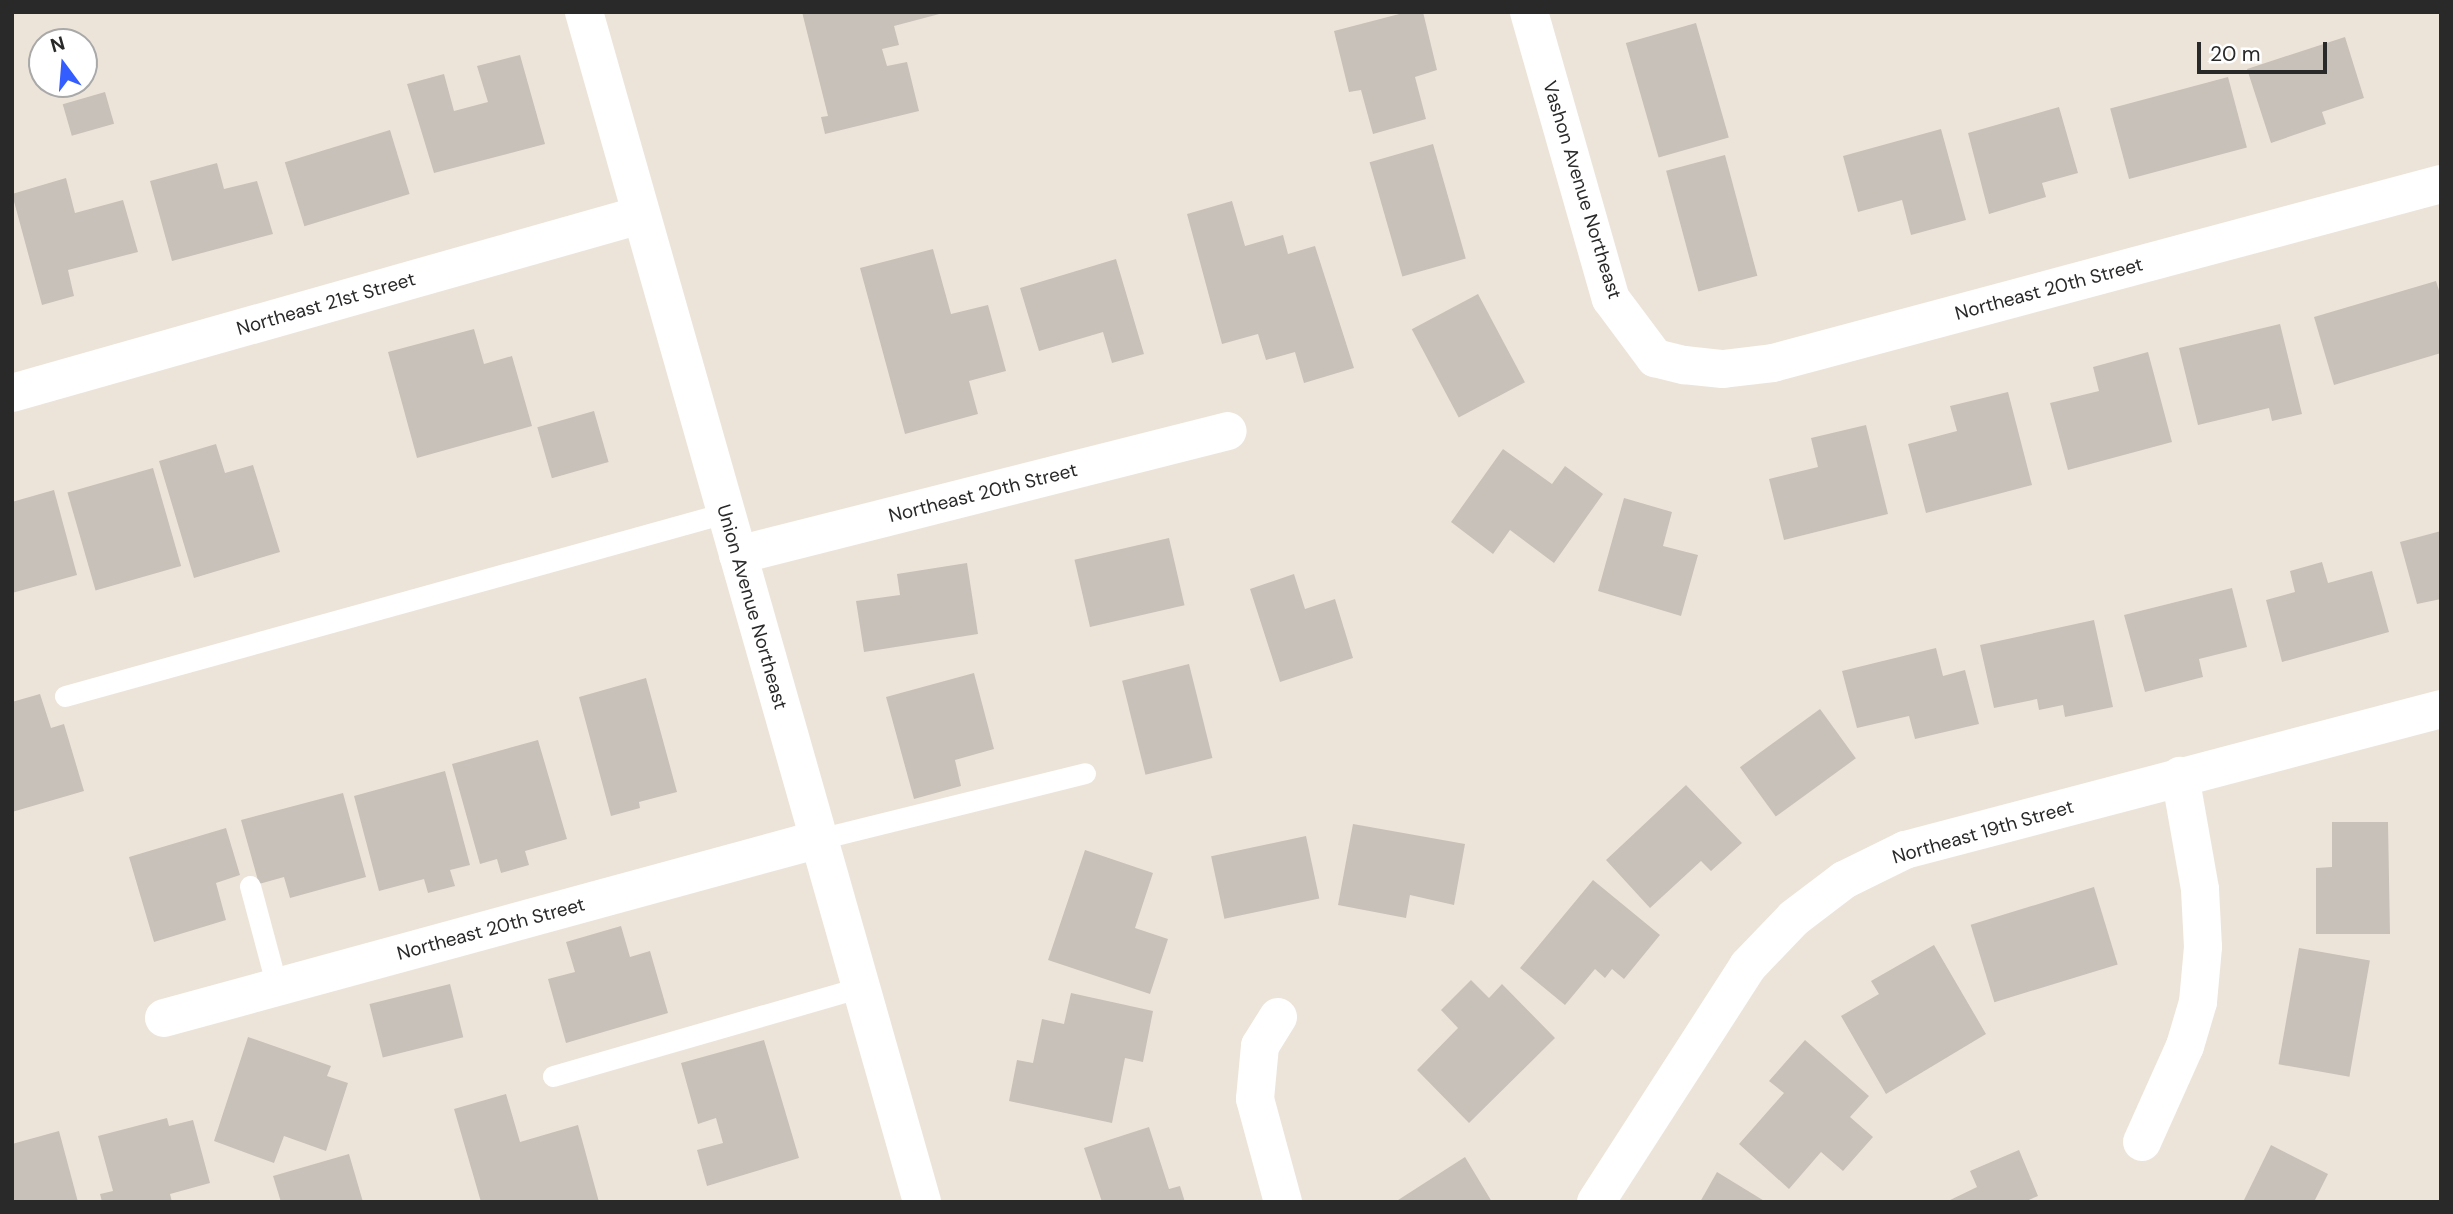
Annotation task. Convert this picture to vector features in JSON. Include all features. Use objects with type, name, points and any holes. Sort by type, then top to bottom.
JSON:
[{"type":"street","name":"Union Avenue Northeast","points":[[584,12],[922,1202]]},
{"type":"street","name":"Vashon Avenue Northeast","points":[[1529,12],[1611,299],[1656,358]]},
{"type":"street","name":"Northeast 20th Street","points":[[1656,358],[1723,369],[1773,363],[2441,184]]},
{"type":"street","name":"Northeast 21st Street","points":[[12,393],[640,215]]},
{"type":"street","name":"Northeast 20th Street","points":[[738,555],[1228,430]]},
{"type":"street","name":"Northeast 19th Street","points":[[1596,1202],[1748,966],[1794,918],[1844,880],[1905,850],[2441,709]]},
{"type":"street","points":[[2143,1142],[2185,1046],[2198,1002],[2203,947],[2200,889],[2180,776]]},
{"type":"street","name":"Northeast 20th Street","points":[[164,1018],[818,839]]},
{"type":"street","points":[[1278,1017],[1260,1046],[1255,1099],[1283,1202]]},
{"type":"lane","points":[[65,696],[726,513]]},
{"type":"lane","points":[[818,839],[1085,773]]},
{"type":"lane","points":[[250,886],[277,987]]},
{"type":"lane","points":[[553,1076],[861,987]]},
{"type":"building","points":[[802,12],[947,12],[894,26],[899,45],[882,49],[887,66],[907,62],[919,111],[825,134],[821,117],[828,116]]},
{"type":"building","points":[[1407,12],[1423,12],[1437,70],[1415,77],[1426,119],[1373,134],[1361,90],[1349,92],[1334,31]]},
{"type":"building","points":[[1696,23],[1729,137],[1659,158],[1626,43]]},
{"type":"building","points":[[2345,37],[2364,98],[2322,112],[2326,124],[2271,143],[2247,69]]},
{"type":"building","points":[[520,55],[545,144],[434,173],[407,84],[444,74],[454,111],[488,102],[477,66]]},
{"type":"building","points":[[2228,77],[2247,148],[2129,179],[2110,109]]},
{"type":"building","points":[[105,92],[114,124],[72,136],[63,104],[84,98],[98,98],[98,94]]},
{"type":"building","points":[[2059,107],[2078,173],[2042,183],[2046,197],[1989,214],[1968,133]]},
{"type":"building","points":[[1941,129],[1966,220],[1911,235],[1902,200],[1858,212],[1843,156]]},
{"type":"building","points":[[390,130],[410,194],[304,226],[285,162]]},
{"type":"building","points":[[1433,144],[1466,258],[1402,277],[1370,162]]},
{"type":"building","points":[[1725,155],[1757,276],[1698,292],[1666,171]]},
{"type":"building","points":[[217,163],[224,189],[257,181],[273,234],[172,261],[150,181]]},
{"type":"building","points":[[66,178],[75,213],[123,200],[138,252],[68,270],[74,296],[42,305],[12,194]]},
{"type":"building","points":[[1232,201],[1245,246],[1283,235],[1288,254],[1315,246],[1354,368],[1304,383],[1295,352],[1266,360],[1258,334],[1222,344],[1187,214]]},
{"type":"building","points":[[933,249],[951,314],[988,305],[1006,371],[969,381],[978,414],[905,434],[860,268]]},
{"type":"building","points":[[1116,259],[1144,354],[1112,363],[1103,332],[1039,351],[1020,288]]},
{"type":"building","points":[[2436,281],[2441,297],[2441,353],[2334,385],[2314,317]]},
{"type":"building","points":[[1478,294],[1525,382],[1459,418],[1412,329]]},
{"type":"building","points":[[2280,324],[2302,414],[2272,421],[2269,408],[2198,425],[2179,348]]},
{"type":"building","points":[[474,329],[484,364],[512,356],[532,426],[417,458],[388,352]]},
{"type":"building","points":[[2148,352],[2172,442],[2068,470],[2050,403],[2099,391],[2093,367]]},
{"type":"building","points":[[2008,392],[2032,485],[1926,513],[1908,444],[1957,431],[1950,406]]},
{"type":"building","points":[[594,411],[609,462],[552,478],[537,427]]},
{"type":"building","points":[[1866,425],[1888,514],[1784,540],[1769,479],[1818,467],[1811,438]]},
{"type":"building","points":[[216,444],[225,473],[253,465],[280,552],[194,578],[159,461]]},
{"type":"building","points":[[1503,449],[1552,484],[1565,466],[1603,494],[1554,563],[1510,530],[1493,554],[1451,522]]},
{"type":"building","points":[[153,468],[181,566],[96,591],[67,493]]},
{"type":"building","points":[[54,490],[77,575],[12,593],[12,502]]},
{"type":"building","points":[[1624,498],[1672,512],[1663,546],[1698,555],[1681,616],[1598,591]]},
{"type":"building","points":[[2441,531],[2441,599],[2417,604],[2400,542]]},
{"type":"building","points":[[1169,538],[1185,605],[1090,627],[1074,560]]},
{"type":"building","points":[[2322,562],[2328,583],[2372,571],[2389,632],[2282,662],[2266,600],[2295,592],[2290,571]]},
{"type":"building","points":[[967,563],[978,634],[864,652],[856,601],[900,595],[897,574]]},
{"type":"building","points":[[1294,574],[1305,609],[1335,599],[1353,658],[1280,682],[1250,589]]},
{"type":"building","points":[[2232,588],[2247,647],[2199,659],[2203,677],[2145,692],[2124,615]]},
{"type":"building","points":[[2094,620],[2113,707],[2065,717],[2063,705],[2039,710],[2037,699],[1994,708],[1980,645]]},
{"type":"building","points":[[1936,648],[1943,676],[1965,670],[1979,724],[1915,739],[1909,716],[1857,728],[1842,671]]},
{"type":"building","points":[[1189,664],[1212,758],[1146,775],[1122,681]]},
{"type":"building","points":[[974,673],[994,749],[955,760],[961,786],[914,799],[886,697]]},
{"type":"building","points":[[646,678],[677,792],[639,802],[640,808],[611,816],[579,697]]},
{"type":"building","points":[[40,694],[51,728],[64,724],[84,791],[12,812],[12,702]]},
{"type":"building","points":[[1820,709],[1856,758],[1776,817],[1740,767]]},
{"type":"building","points":[[538,740],[567,839],[525,851],[529,865],[501,873],[497,859],[480,864],[452,764]]},
{"type":"building","points":[[445,771],[470,865],[450,870],[455,886],[428,893],[424,879],[379,891],[354,796]]},
{"type":"building","points":[[1686,785],[1742,843],[1711,871],[1701,861],[1650,908],[1606,860]]},
{"type":"building","points":[[343,793],[366,877],[290,898],[284,877],[259,884],[241,820]]},
{"type":"building","points":[[2332,822],[2388,822],[2390,934],[2316,934],[2316,868],[2332,867]]},
{"type":"building","points":[[1353,824],[1465,844],[1454,905],[1410,895],[1406,918],[1338,905]]},
{"type":"building","points":[[226,828],[240,875],[216,883],[226,920],[154,942],[129,857]]},
{"type":"building","points":[[1306,836],[1319,899],[1224,919],[1211,856]]},
{"type":"building","points":[[1085,850],[1153,873],[1135,928],[1168,939],[1150,994],[1048,960]]},
{"type":"building","points":[[1593,880],[1660,935],[1624,979],[1612,969],[1605,978],[1595,969],[1565,1005],[1520,968]]},
{"type":"building","points":[[2094,887],[2118,964],[1994,1002],[1971,925]]},
{"type":"building","points":[[621,926],[630,957],[650,951],[668,1013],[566,1043],[548,979],[575,972],[566,942]]},
{"type":"building","points":[[1934,945],[1986,1034],[1886,1094],[1841,1016],[1879,994],[1871,981]]},
{"type":"building","points":[[2299,948],[2370,961],[2349,1077],[2279,1064]]},
{"type":"building","points":[[1471,980],[1489,998],[1502,984],[1555,1038],[1469,1123],[1417,1070],[1458,1028],[1441,1010]]},
{"type":"building","points":[[450,984],[463,1037],[383,1057],[369,1004]]},
{"type":"building","points":[[1071,993],[1153,1011],[1143,1062],[1125,1058],[1112,1123],[1009,1101],[1017,1060],[1033,1063],[1042,1019],[1064,1024]]},
{"type":"building","points":[[248,1037],[331,1066],[327,1076],[348,1083],[326,1151],[284,1136],[274,1163],[214,1141]]},
{"type":"building","points":[[764,1040],[799,1158],[707,1186],[697,1150],[723,1143],[716,1118],[698,1124],[681,1063]]},
{"type":"building","points":[[1805,1040],[1869,1096],[1850,1117],[1873,1137],[1843,1171],[1821,1152],[1789,1189],[1739,1144],[1784,1093],[1769,1081]]},
{"type":"building","points":[[506,1094],[520,1142],[578,1125],[599,1202],[481,1202],[454,1109]]},
{"type":"building","points":[[167,1118],[169,1126],[193,1120],[210,1183],[170,1194],[172,1202],[102,1202],[100,1194],[113,1191],[98,1136]]},
{"type":"building","points":[[1149,1127],[1169,1189],[1180,1186],[1185,1202],[1102,1202],[1084,1148]]},
{"type":"building","points":[[59,1131],[78,1202],[12,1202],[12,1144]]},
{"type":"building","points":[[2271,1145],[2328,1174],[2314,1202],[2243,1202]]},
{"type":"building","points":[[2019,1150],[2038,1196],[2024,1202],[1946,1202],[1977,1187],[1970,1171]]},
{"type":"building","points":[[349,1154],[363,1202],[281,1202],[273,1176]]},
{"type":"building","points":[[1465,1157],[1492,1202],[1395,1202]]},
{"type":"building","points":[[1717,1172],[1766,1202],[1700,1202]]}]
